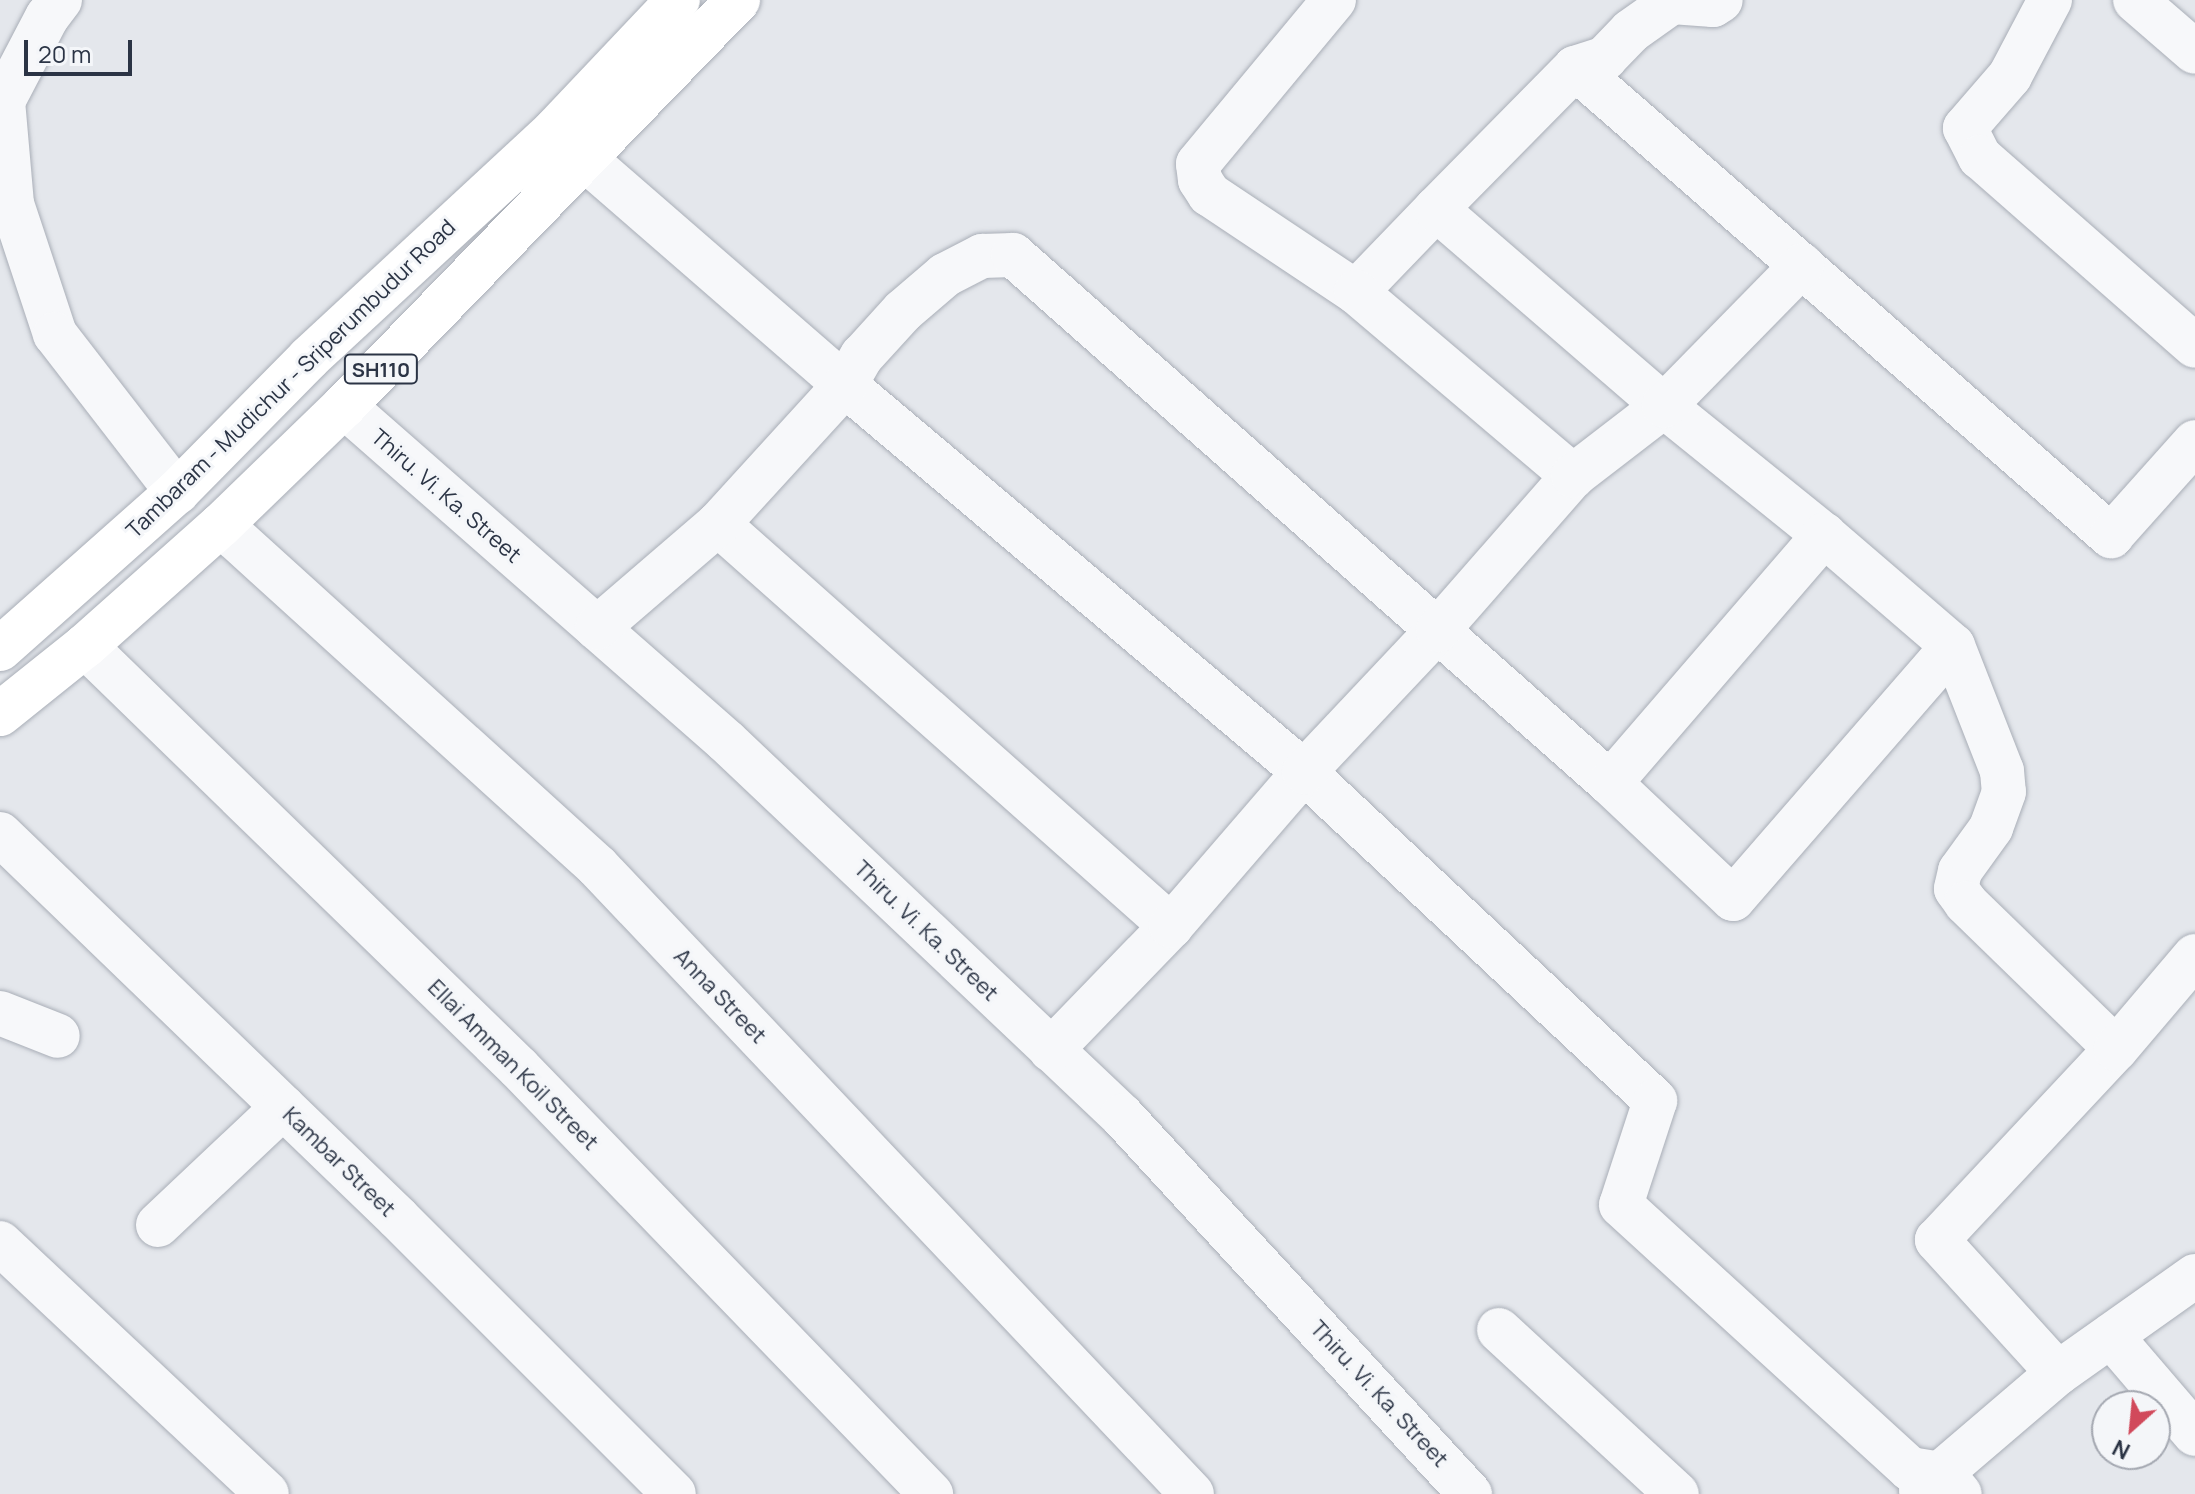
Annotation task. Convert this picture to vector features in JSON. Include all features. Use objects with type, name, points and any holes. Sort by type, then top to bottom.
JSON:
[{"type":"main road","name":"Tambaram - Mudichur - Sriperumbudur Road","points":[[0,649],[177,492],[309,358],[555,130],[678,0]]},
{"type":"main road","name":"SH110","points":[[0,714],[85,646],[221,525],[344,406],[738,0]]},
{"type":"main road","points":[[177,492],[221,525]]},
{"type":"street","points":[[1334,0],[1198,164],[1200,180],[1209,194],[1356,292],[1573,476]]},
{"type":"street","points":[[1356,292],[1575,68],[1605,58],[1631,31],[1672,2],[1713,5],[1721,0]]},
{"type":"street","points":[[2050,0],[2010,76],[1965,128],[1980,157],[2195,346]]},
{"type":"street","points":[[2135,0],[2195,52]]},
{"type":"street","points":[[44,6],[3,101],[12,204],[55,334],[177,492]]},
{"type":"street","points":[[0,63],[44,6]]},
{"type":"street","points":[[1575,68],[2111,536],[2195,442]]},
{"type":"street","points":[[586,160],[845,385],[1304,772],[1655,1101],[1621,1205],[1910,1469],[1940,1487],[2058,1373],[2195,1276]]},
{"type":"street","points":[[1436,209],[1664,406],[1824,535],[1953,646],[2002,771],[2004,792],[1991,828],[1960,871],[1956,889],[1966,903],[2116,1049]]},
{"type":"street","points":[[597,628],[718,524],[845,385],[862,356],[903,311],[945,275],[982,256],[1013,255],[1610,783],[1733,899],[1953,646]]},
{"type":"street","points":[[1051,1050],[1171,926],[1304,772],[1438,630],[1573,476],[1664,406],[1802,265]]},
{"type":"street","name":"Thiru. Vi. Ka. Street","points":[[344,406],[726,741],[1122,1116],[1470,1494]]},
{"type":"street","points":[[718,524],[1171,926]]},
{"type":"street","name":"Anna Street","points":[[221,525],[597,866],[1192,1494]]},
{"type":"street","points":[[1610,783],[1824,535]]},
{"type":"street","name":"Ellai Amman Koil Street","points":[[85,646],[519,1068],[931,1494]]},
{"type":"street","name":"Kambar Street","points":[[0,834],[283,1107],[674,1494]]},
{"type":"street","points":[[2058,1373],[1937,1240],[2190,971]]},
{"type":"street","points":[[0,1013],[58,1036]]},
{"type":"street","points":[[158,1225],[283,1107]]},
{"type":"street","points":[[0,1243],[267,1494]]},
{"type":"street","points":[[1499,1330],[1677,1494]]},
{"type":"street","points":[[2111,1336],[2195,1434]]}]
